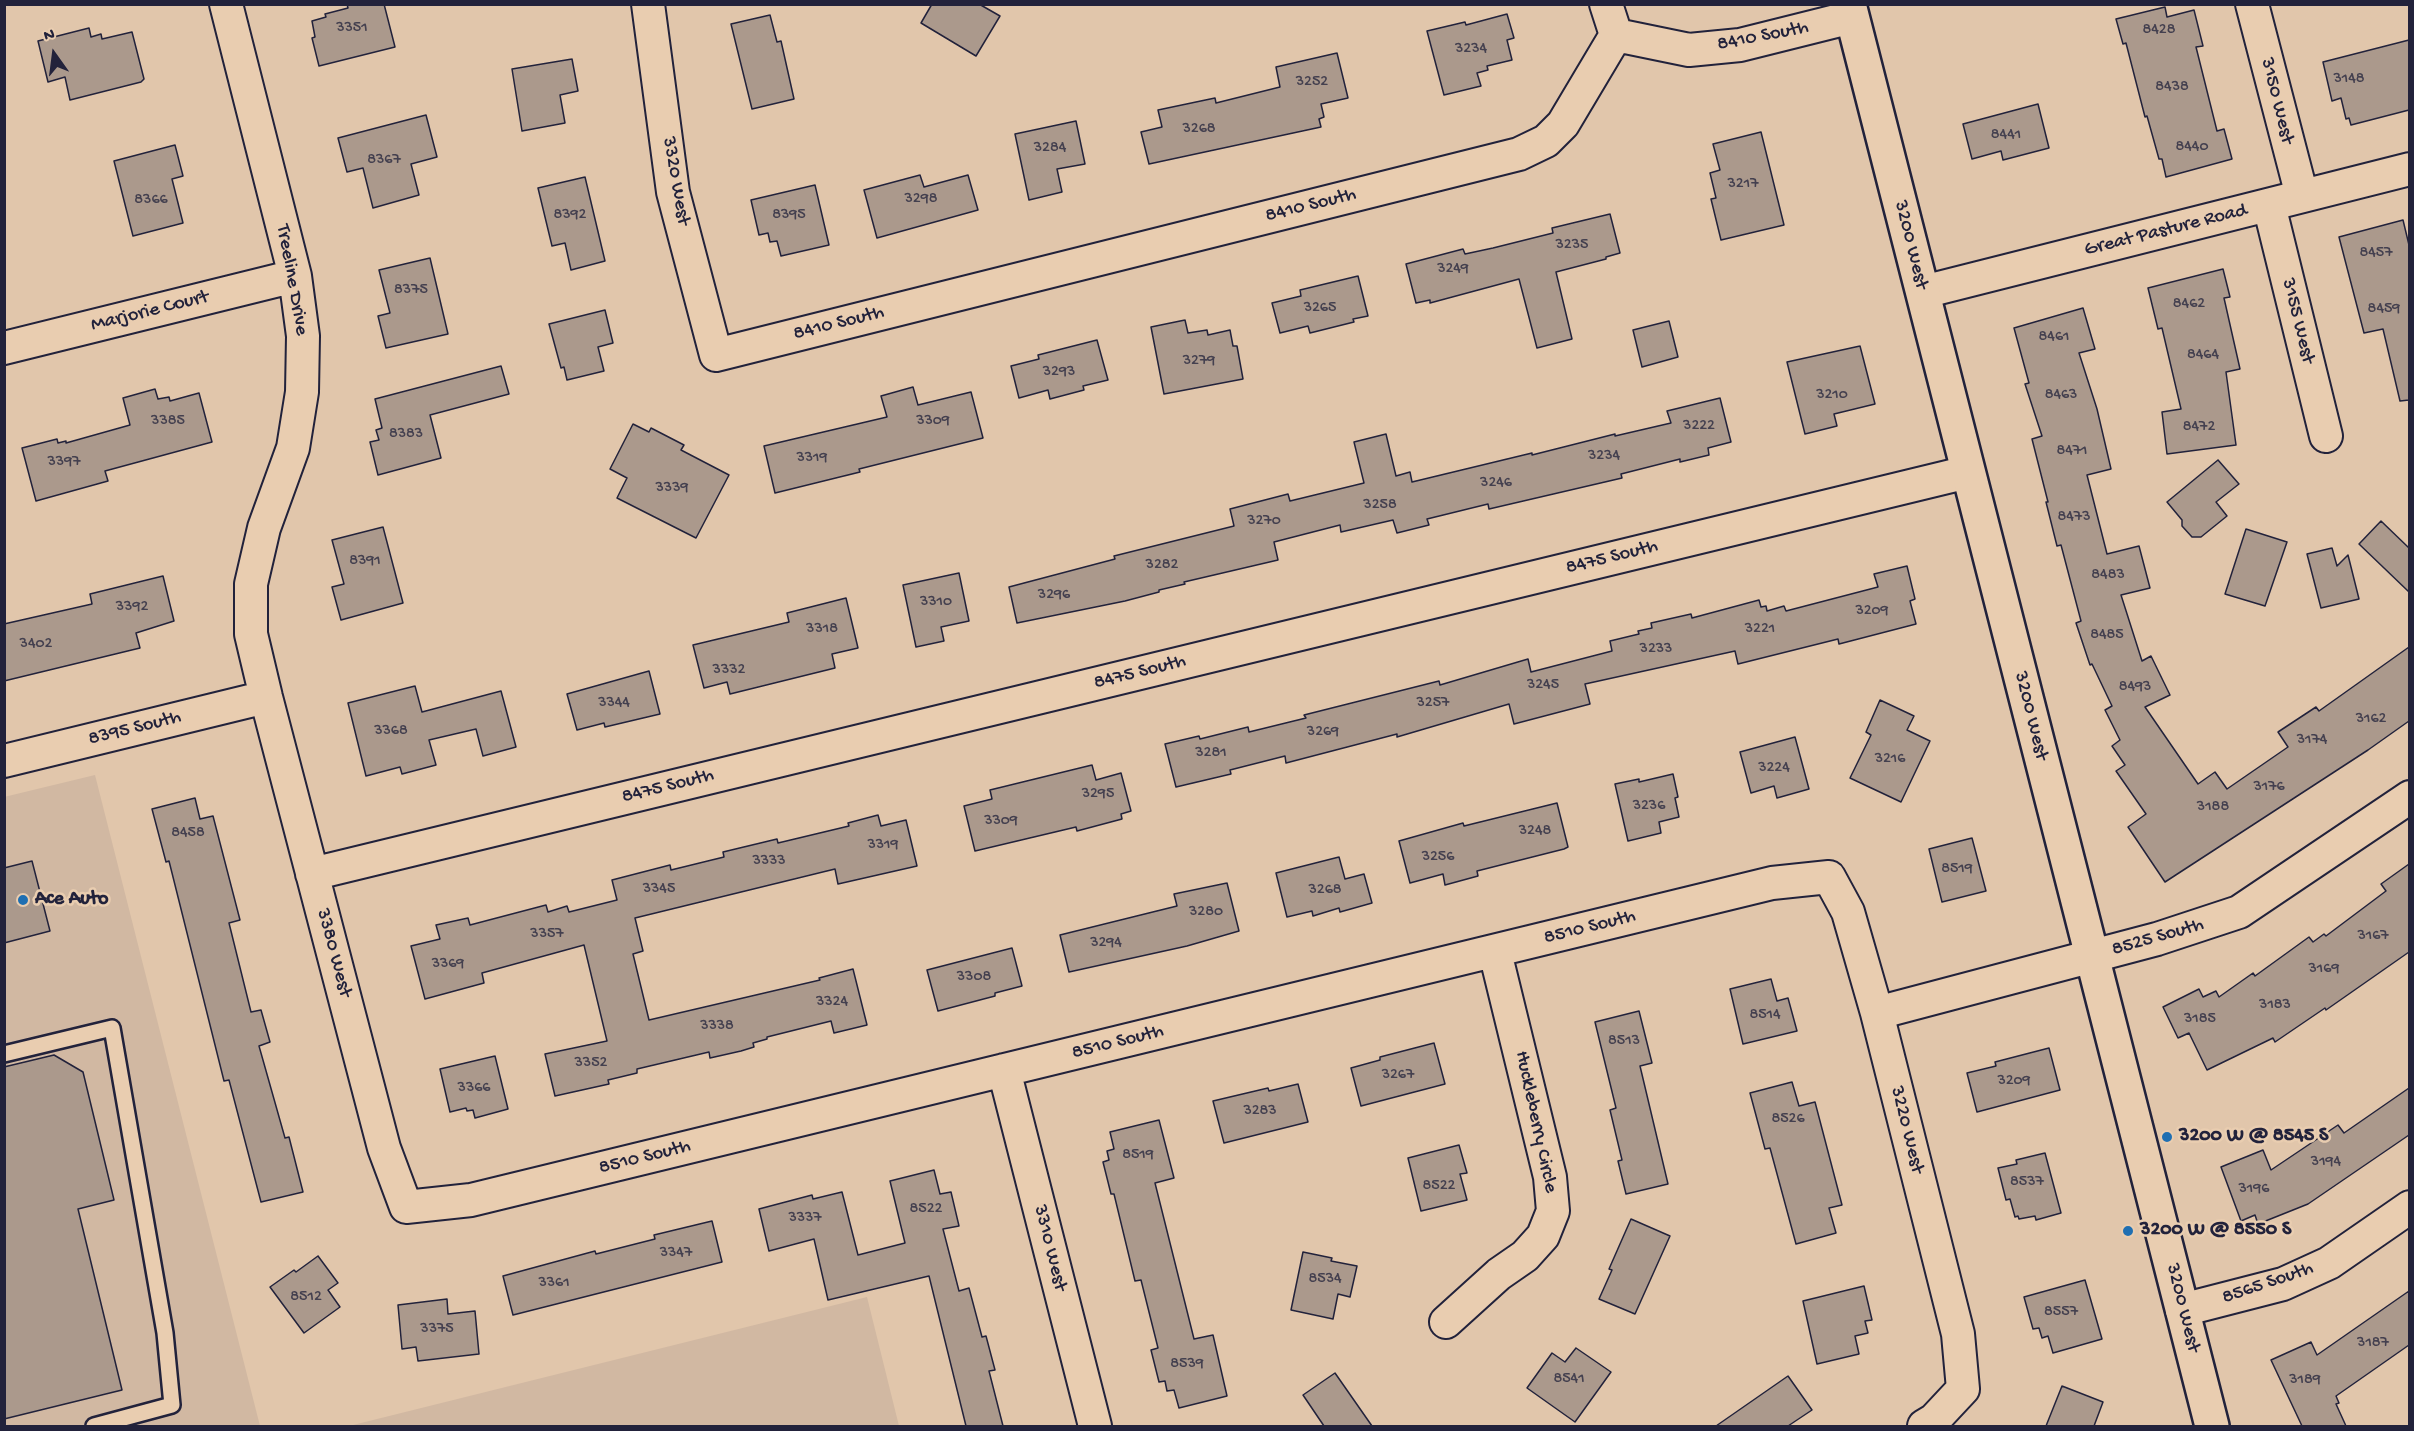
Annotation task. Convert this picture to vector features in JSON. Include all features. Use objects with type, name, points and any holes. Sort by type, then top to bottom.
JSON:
[{"type":"street","name":"Treeline Drive","points":[[226,4],[295,276],[303,336],[302,392],[293,448],[264,528],[252,584],[251,634],[266,698]]},
{"type":"street","name":"3320 West","points":[[648,4],[673,192],[716,355]]},
{"type":"street","points":[[1606,4],[1616,35]]},
{"type":"street","name":"3150 West","points":[[2252,4],[2302,196]]},
{"type":"street","name":"8410 South","points":[[716,355],[1519,154],[1546,141],[1563,124],[1616,35],[1689,50],[1740,45],[1851,11]]},
{"type":"street","name":"3200 West","points":[[1851,11],[2212,1426]]},
{"type":"street","name":"Great Pasture Road","points":[[1923,292],[2409,169]]},
{"type":"street","name":"3155 West","points":[[2269,205],[2326,436]]},
{"type":"street","name":"Marjorie Court","points":[[4,348],[295,276]]},
{"type":"street","name":"8475 South","points":[[312,874],[1968,472]]},
{"type":"street","name":"8395 South","points":[[4,761],[266,698]]},
{"type":"street","name":"3380 West","points":[[266,698],[384,1148],[406,1207]]},
{"type":"street","name":"8525 South","points":[[1876,1013],[2091,957],[2202,926],[2239,912],[2409,797]]},
{"type":"street","name":"8510 South","points":[[406,1207],[471,1200],[1772,883],[1829,877]]},
{"type":"street","name":"3220 West","points":[[1829,877],[1848,912],[1958,1334],[1963,1389],[1934,1420],[1924,1426]]},
{"type":"street","name":"Huckleberry Circle","points":[[1446,1322],[1499,1274],[1525,1256],[1543,1236],[1553,1210],[1550,1177],[1495,952]]},
{"type":"street","name":"3310 West","points":[[1004,1070],[1095,1426]]},
{"type":"street","name":"8565 South","points":[[2182,1310],[2283,1284],[2329,1263],[2409,1208]]},
{"type":"lane","points":[[4,1054],[112,1028],[165,1333],[172,1405],[94,1426]]},
{"type":"shaded area","points":[[95,775],[260,1426],[5,1426],[4,797]]},
{"type":"shaded area","points":[[867,1297],[899,1426],[349,1426]]},
{"type":"building","points":[[347,4],[384,4],[395,47],[319,66],[312,38],[315,37],[312,21],[326,17],[325,14],[348,8]]},
{"type":"building","points":[[932,4],[979,4],[1000,16],[976,56],[921,23]]},
{"type":"building","points":[[2165,7],[2167,17],[2194,10],[2203,46],[2196,47],[2217,131],[2224,129],[2232,159],[2166,177],[2147,116],[2145,117],[2126,43],[2123,44],[2116,19]]},
{"type":"building","points":[[1507,14],[1514,38],[1507,40],[1512,60],[1487,66],[1488,70],[1477,73],[1481,86],[1444,95],[1427,31],[1465,22],[1466,25]]},
{"type":"building","points":[[770,15],[777,42],[781,41],[794,99],[752,109],[731,24]]},
{"type":"building","points":[[89,28],[91,37],[101,34],[102,39],[132,32],[144,79],[141,82],[70,100],[65,77],[48,82],[38,41]]},
{"type":"building","points":[[2409,40],[2409,110],[2351,125],[2349,118],[2346,119],[2341,98],[2332,101],[2323,62]]},
{"type":"building","points":[[1337,53],[1348,98],[1321,104],[1324,117],[1319,119],[1321,127],[1149,164],[1141,132],[1162,127],[1158,110],[1215,98],[1216,103],[1280,87],[1276,67]]},
{"type":"building","points":[[572,59],[578,91],[560,95],[565,123],[522,131],[512,69]]},
{"type":"building","points":[[2038,104],[2049,148],[2003,160],[2001,151],[1972,159],[1963,124]]},
{"type":"building","points":[[426,115],[437,157],[411,164],[419,195],[373,208],[363,168],[347,172],[338,138]]},
{"type":"building","points":[[1076,121],[1085,164],[1057,169],[1062,192],[1029,200],[1015,134]]},
{"type":"building","points":[[1761,132],[1784,225],[1721,240],[1711,199],[1716,198],[1710,173],[1720,170],[1713,144]]},
{"type":"building","points":[[175,145],[183,176],[172,179],[183,223],[133,236],[114,161]]},
{"type":"building","points":[[920,175],[924,187],[968,175],[978,210],[877,238],[864,190]]},
{"type":"building","points":[[585,177],[605,261],[571,270],[565,243],[552,246],[538,188]]},
{"type":"building","points":[[815,185],[829,245],[781,256],[777,241],[770,242],[768,233],[759,235],[751,200]]},
{"type":"building","points":[[1610,214],[1620,253],[1556,272],[1572,339],[1537,348],[1519,279],[1430,303],[1430,300],[1416,303],[1406,264],[1463,249],[1465,254],[1493,248],[1553,233],[1552,228]]},
{"type":"building","points":[[2403,220],[2409,245],[2409,400],[2400,401],[2383,329],[2364,333],[2339,237]]},
{"type":"building","points":[[430,258],[448,334],[386,348],[378,316],[390,313],[379,270]]},
{"type":"building","points":[[2223,269],[2230,297],[2224,298],[2240,369],[2226,372],[2236,445],[2167,454],[2162,412],[2181,409],[2162,328],[2158,329],[2148,288]]},
{"type":"building","points":[[1358,276],[1368,316],[1353,319],[1354,322],[1310,333],[1308,326],[1280,333],[1272,303],[1301,296],[1300,290]]},
{"type":"building","points":[[2083,308],[2095,349],[2079,353],[2097,409],[2111,469],[2087,475],[2107,554],[2139,546],[2150,588],[2121,595],[2142,661],[2151,656],[2170,695],[2145,707],[2198,784],[2215,772],[2227,789],[2288,747],[2278,732],[2316,707],[2319,711],[2409,647],[2409,721],[2165,882],[2128,827],[2146,814],[2116,771],[2125,765],[2112,746],[2120,740],[2105,710],[2112,706],[2092,664],[2090,665],[2076,623],[2081,621],[2061,545],[2057,546],[2046,502],[2048,502],[2032,439],[2042,436],[2025,384],[2029,383],[2014,328]]},
{"type":"building","points":[[605,310],[613,343],[598,347],[604,371],[567,380],[564,367],[561,368],[549,324]]},
{"type":"building","points":[[1185,320],[1188,333],[1207,330],[1208,335],[1230,330],[1233,346],[1237,346],[1243,379],[1164,394],[1151,327]]},
{"type":"building","points":[[1669,321],[1678,357],[1642,367],[1633,330]]},
{"type":"building","points":[[1097,340],[1108,380],[1083,386],[1084,390],[1050,399],[1048,390],[1019,398],[1011,366],[1039,359],[1038,355]]},
{"type":"building","points":[[1860,346],[1875,404],[1834,414],[1837,426],[1805,434],[1787,362]]},
{"type":"building","points":[[501,366],[509,394],[430,415],[441,458],[378,475],[370,442],[379,440],[376,430],[382,428],[375,399]]},
{"type":"building","points":[[913,387],[918,405],[971,392],[983,438],[775,493],[764,446],[887,417],[881,396]]},
{"type":"building","points":[[155,389],[158,399],[169,397],[170,401],[199,393],[212,442],[105,471],[108,481],[36,501],[22,448],[57,439],[58,443],[66,441],[66,443],[130,425],[123,398]]},
{"type":"building","points":[[1720,398],[1731,442],[1708,448],[1709,455],[1680,462],[1680,459],[1621,474],[1622,478],[1489,509],[1488,504],[1427,519],[1429,525],[1397,533],[1393,520],[1341,532],[1340,525],[1274,542],[1278,560],[1184,582],[1185,584],[1125,601],[1017,623],[1009,587],[1115,559],[1114,556],[1234,526],[1230,509],[1288,494],[1290,501],[1364,483],[1354,442],[1386,434],[1396,476],[1410,472],[1412,482],[1671,423],[1667,411]]},
{"type":"building","points":[[633,424],[649,432],[651,428],[684,445],[681,450],[729,475],[696,538],[617,498],[627,478],[610,469]]},
{"type":"building","points":[[2218,460],[2239,484],[2216,502],[2227,516],[2201,537],[2192,537],[2167,502]]},
{"type":"building","points":[[2381,521],[2409,548],[2409,592],[2359,544]]},
{"type":"building","points":[[383,527],[403,603],[341,620],[332,587],[344,584],[332,540]]},
{"type":"building","points":[[2246,529],[2287,542],[2265,606],[2225,594]]},
{"type":"building","points":[[2332,548],[2337,566],[2348,555],[2359,599],[2321,608],[2307,554]]},
{"type":"building","points":[[1907,566],[1915,599],[1910,601],[1916,624],[1839,644],[1838,639],[1738,664],[1735,651],[1585,684],[1590,704],[1514,724],[1509,704],[1397,737],[1397,734],[1286,763],[1285,756],[1230,770],[1231,774],[1176,787],[1165,744],[1199,736],[1200,739],[1248,727],[1249,732],[1306,718],[1304,715],[1439,681],[1440,685],[1528,659],[1531,672],[1612,651],[1610,641],[1639,634],[1638,631],[1652,628],[1651,623],[1691,614],[1692,618],[1759,600],[1761,607],[1766,606],[1767,611],[1784,606],[1786,611],[1878,587],[1874,574]]},
{"type":"building","points":[[959,573],[969,621],[941,627],[944,641],[916,647],[903,585]]},
{"type":"building","points":[[163,576],[174,621],[136,633],[140,648],[4,681],[4,624],[92,604],[90,594]]},
{"type":"building","points":[[846,598],[858,648],[832,654],[835,668],[730,694],[727,682],[704,688],[693,645],[789,622],[787,613]]},
{"type":"building","points":[[649,671],[660,714],[605,727],[604,723],[577,730],[567,694]]},
{"type":"building","points":[[415,686],[422,712],[501,691],[516,747],[483,756],[476,729],[429,740],[436,765],[402,774],[400,767],[366,776],[348,703]]},
{"type":"building","points":[[1880,700],[1914,716],[1907,730],[1930,741],[1901,802],[1850,778],[1871,735],[1866,732]]},
{"type":"building","points":[[1795,737],[1809,789],[1777,798],[1774,786],[1751,793],[1740,752]]},
{"type":"building","points":[[1092,765],[1096,780],[1121,773],[1131,811],[1121,814],[1122,819],[1077,831],[1076,827],[975,851],[964,806],[992,799],[990,790]]},
{"type":"building","points":[[1673,774],[1679,817],[1659,822],[1661,833],[1628,841],[1615,784],[1639,779],[1639,782]]},
{"type":"building","points":[[195,798],[200,819],[213,816],[240,920],[229,923],[251,1012],[261,1010],[270,1042],[259,1046],[285,1138],[289,1137],[303,1192],[261,1202],[229,1080],[224,1081],[169,861],[166,862],[152,809]]},
{"type":"building","points":[[1557,803],[1568,847],[1477,871],[1478,876],[1445,885],[1443,874],[1410,883],[1399,841],[1463,823],[1464,826]]},
{"type":"building","points":[[878,815],[881,826],[906,820],[917,866],[838,884],[835,869],[635,918],[643,951],[633,954],[649,1020],[820,980],[819,978],[853,969],[867,1025],[834,1033],[831,1021],[767,1037],[767,1039],[753,1043],[754,1047],[741,1051],[710,1058],[709,1052],[637,1069],[637,1073],[608,1080],[609,1084],[555,1096],[545,1054],[607,1041],[584,945],[482,973],[484,983],[425,999],[411,946],[440,939],[436,925],[468,918],[470,925],[546,905],[548,912],[567,906],[569,912],[617,900],[612,880],[670,865],[671,870],[724,857],[723,852],[777,839],[778,843],[849,826],[848,823]]},
{"type":"building","points":[[1972,838],[1986,891],[1942,902],[1929,849]]},
{"type":"building","points":[[1339,857],[1345,879],[1364,874],[1372,903],[1340,912],[1339,908],[1313,916],[1312,911],[1287,917],[1276,873]]},
{"type":"building","name":"Ace Auto","points":[[32,861],[50,931],[4,943],[4,868]]},
{"type":"building","points":[[2409,864],[2409,952],[2326,1010],[2325,1008],[2275,1042],[2273,1038],[2207,1070],[2189,1033],[2178,1038],[2163,1007],[2199,989],[2203,997],[2216,991],[2219,997],[2253,973],[2255,976],[2309,937],[2313,942],[2324,934],[2326,936],[2386,891],[2381,884]]},
{"type":"building","points":[[1227,883],[1239,931],[1187,946],[1069,972],[1060,935],[1177,906],[1174,894]]},
{"type":"building","points":[[1012,948],[1022,986],[995,993],[995,996],[938,1011],[927,970]]},
{"type":"building","points":[[1771,979],[1777,1001],[1788,998],[1797,1031],[1743,1044],[1730,989]]},
{"type":"building","points":[[1639,1011],[1652,1063],[1640,1066],[1668,1184],[1626,1194],[1618,1161],[1622,1160],[1610,1110],[1616,1108],[1595,1022]]},
{"type":"building","points":[[1434,1043],[1445,1084],[1361,1106],[1351,1068],[1380,1060],[1380,1057]]},
{"type":"building","points":[[2049,1048],[2060,1090],[1977,1112],[1967,1073],[1996,1066],[1995,1062]]},
{"type":"building","points":[[54,1055],[83,1072],[114,1200],[78,1209],[122,1390],[4,1419],[4,1067]]},
{"type":"building","points":[[495,1056],[508,1109],[475,1118],[473,1110],[467,1111],[466,1108],[450,1112],[440,1069]]},
{"type":"building","points":[[1792,1082],[1799,1106],[1815,1102],[1842,1205],[1829,1208],[1836,1233],[1796,1244],[1770,1148],[1765,1149],[1750,1093]]},
{"type":"building","points":[[1298,1084],[1308,1122],[1224,1143],[1213,1101],[1268,1088],[1269,1091]]},
{"type":"building","points":[[2409,1088],[2409,1135],[2308,1204],[2258,1224],[2255,1215],[2241,1221],[2221,1167],[2263,1150],[2271,1170],[2338,1125],[2344,1133]]},
{"type":"building","points":[[1159,1120],[1174,1178],[1155,1183],[1194,1339],[1213,1335],[1227,1396],[1179,1408],[1174,1390],[1167,1391],[1165,1381],[1159,1382],[1151,1350],[1158,1348],[1141,1280],[1135,1281],[1114,1194],[1111,1194],[1103,1162],[1109,1160],[1107,1151],[1114,1149],[1110,1132]]},
{"type":"building","points":[[1459,1145],[1467,1173],[1460,1174],[1467,1200],[1421,1211],[1408,1158]]},
{"type":"building","points":[[2045,1153],[2061,1213],[2036,1220],[2035,1216],[2019,1219],[2018,1216],[2015,1217],[2010,1199],[2006,1200],[1998,1168],[2017,1164],[2016,1160]]},
{"type":"building","points":[[934,1170],[940,1194],[951,1192],[959,1226],[943,1229],[959,1291],[969,1288],[982,1337],[986,1336],[995,1370],[989,1371],[1003,1426],[966,1426],[929,1276],[828,1300],[814,1239],[769,1251],[759,1209],[812,1195],[813,1199],[842,1192],[858,1255],[905,1243],[890,1181]]},
{"type":"building","points":[[1631,1219],[1670,1236],[1635,1314],[1599,1299],[1612,1270],[1609,1269]]},
{"type":"building","points":[[712,1221],[722,1262],[513,1315],[503,1276],[595,1251],[596,1254],[655,1239],[654,1235]]},
{"type":"building","points":[[1303,1252],[1357,1266],[1350,1297],[1338,1294],[1333,1319],[1291,1310]]},
{"type":"building","points":[[318,1256],[338,1283],[328,1290],[340,1307],[304,1333],[270,1287]]},
{"type":"building","points":[[2085,1280],[2102,1339],[2053,1353],[2048,1336],[2042,1338],[2039,1328],[2033,1329],[2024,1297]]},
{"type":"building","points":[[1864,1286],[1872,1320],[1865,1321],[1868,1333],[1855,1336],[1859,1354],[1817,1364],[1803,1301]]},
{"type":"building","points":[[2409,1291],[2409,1345],[2336,1396],[2339,1403],[2336,1404],[2346,1426],[2302,1426],[2271,1360],[2311,1342],[2317,1355]]},
{"type":"building","points":[[447,1299],[448,1314],[475,1311],[479,1354],[418,1361],[416,1347],[402,1349],[398,1305]]},
{"type":"building","points":[[1576,1348],[1611,1372],[1575,1422],[1527,1388],[1552,1353],[1565,1362]]},
{"type":"building","points":[[1335,1373],[1372,1426],[1324,1426],[1303,1395]]},
{"type":"building","points":[[1788,1376],[1812,1410],[1788,1426],[1716,1426]]},
{"type":"building","points":[[2062,1386],[2103,1402],[2094,1426],[2046,1426]]},
{"type":"place","name":"Ace Auto","points":[[23,900]]},
{"type":"place","name":"3200 W @ 8545 S","points":[[2167,1137]]},
{"type":"place","name":"3200 W @ 8550 S","points":[[2128,1231]]}]
